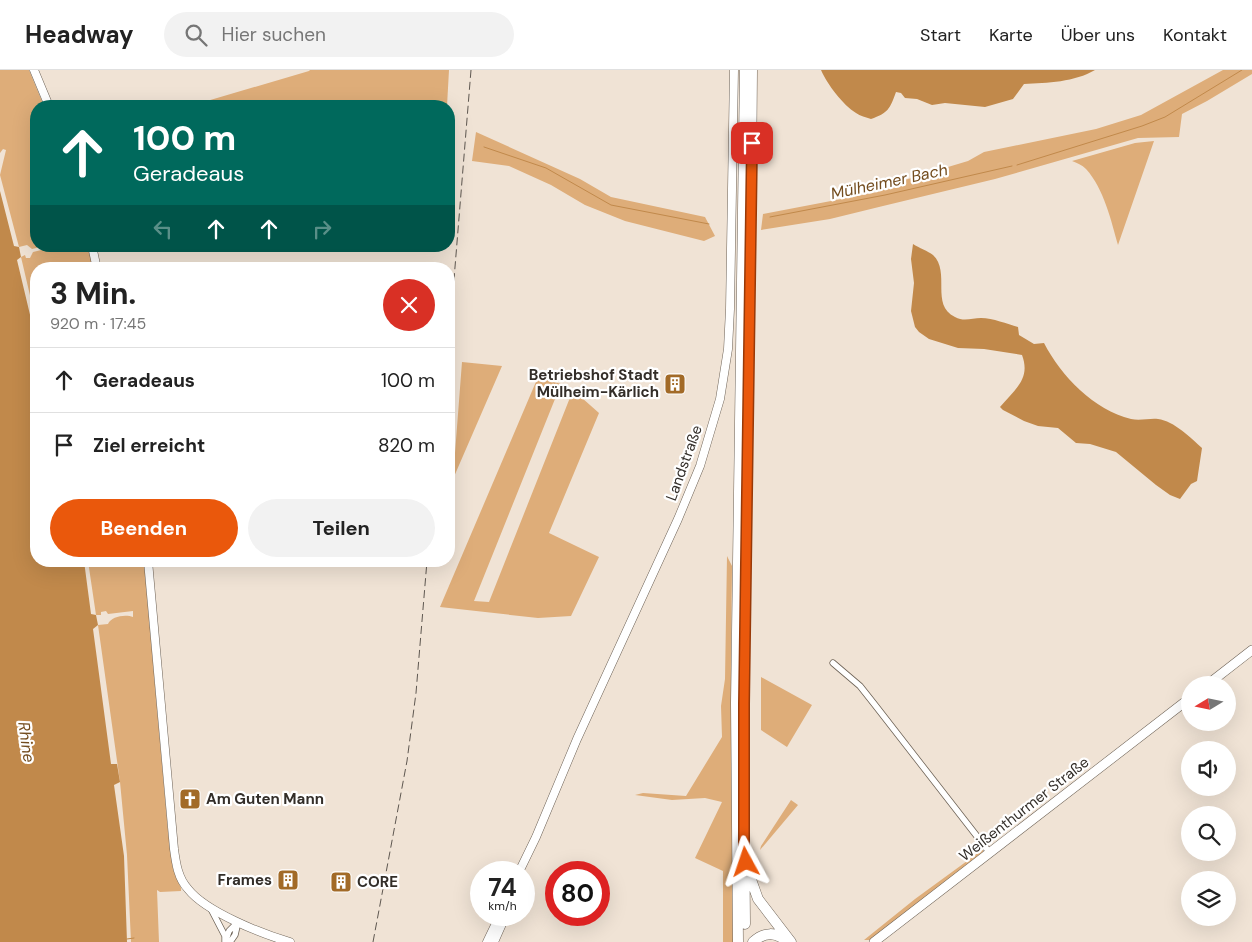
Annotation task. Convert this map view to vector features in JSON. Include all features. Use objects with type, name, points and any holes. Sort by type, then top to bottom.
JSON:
[{"type":"highway","points":[[738,942],[736,702],[745,70]]},
{"type":"highway","points":[[745,942],[743,781],[752,70]]},
{"type":"highway","points":[[744,851],[750,879],[758,899],[791,942]]},
{"type":"highway","points":[[753,942],[760,936],[770,934],[780,936],[787,942]]},
{"type":"main road","points":[[1219,676],[1252,650]]},
{"type":"main road","name":"Weißenthurmer Straße","points":[[874,942],[1181,705]]},
{"type":"street","points":[[34,70],[46,100]]},
{"type":"street","name":"Landstraße","points":[[536,837],[577,739],[687,497],[706,450],[718,407],[728,349],[730,309],[734,70]]},
{"type":"street","points":[[149,567],[176,864],[187,889],[211,909],[238,922],[290,942]]},
{"type":"street","points":[[833,663],[860,686],[875,704],[990,853]]},
{"type":"street","points":[[524,861],[536,837]]},
{"type":"street","points":[[529,861],[536,837]]},
{"type":"street","points":[[211,909],[225,936],[225,942]]},
{"type":"street","points":[[225,942],[230,931],[238,922]]},
{"type":"street","points":[[230,942],[235,935],[238,922]]},
{"type":"street","points":[[489,941],[495,926]]},
{"type":"street","points":[[489,941],[499,926]]},
{"type":"shaded area","points":[[0,70],[29,70],[42,100],[30,100],[30,247],[27,245],[19,247],[0,175],[6,150],[3,149],[0,153]]},
{"type":"shaded area","points":[[449,70],[447,100],[210,100],[309,71]]},
{"type":"shaded area","points":[[1223,70],[1252,70],[1252,74],[1182,114],[1179,137],[1138,138],[995,179],[830,219],[761,230],[763,214],[878,192],[878,188],[968,161],[984,152],[1096,129],[1141,115]]},
{"type":"shaded area","points":[[476,132],[580,179],[611,197],[705,217],[715,236],[704,241],[625,221],[585,205],[551,185],[509,166],[472,161]]},
{"type":"shaded area","points":[[1154,141],[1118,245],[1113,225],[1098,186],[1086,169],[1072,161],[1135,143]]},
{"type":"shaded area","points":[[33,252],[90,252],[92,262],[30,262],[30,295],[21,257],[25,255],[26,258],[30,258]]},
{"type":"shaded area","points":[[462,362],[502,366],[455,474]]},
{"type":"shaded area","points":[[538,377],[561,384],[474,601],[489,602],[573,390],[599,413],[549,533],[599,557],[571,616],[538,618],[440,607]]},
{"type":"shaded area","points":[[727,556],[732,566],[733,942],[723,942],[723,871],[695,858],[722,802],[705,798],[672,800],[635,795],[643,793],[686,796],[722,737],[721,706],[725,679]]},
{"type":"shaded area","points":[[89,567],[145,567],[168,831],[173,869],[181,888],[181,891],[160,892],[157,890],[159,942],[131,942],[127,855],[120,782],[98,625],[108,624],[112,619],[119,616],[133,617],[133,611],[108,614],[106,611],[101,612],[101,615],[96,615]]},
{"type":"shaded area","points":[[761,677],[812,705],[787,747],[761,730]]},
{"type":"shaded area","points":[[791,800],[798,805],[760,850],[761,846]]},
{"type":"shaded area","points":[[981,847],[983,855],[871,940],[864,940],[915,899],[978,853]]},
{"type":"water","points":[[821,70],[1095,70],[1070,79],[1024,84],[1013,99],[985,107],[945,103],[932,105],[917,99],[905,98],[901,93],[896,92],[888,110],[871,119],[858,114],[846,105],[831,88]]},
{"type":"water","name":"Rhine","points":[[0,191],[14,246],[19,247],[21,257],[17,260],[30,315],[30,567],[85,567],[91,614],[96,615],[98,625],[93,629],[111,764],[117,764],[120,782],[114,785],[124,856],[127,942],[0,942]]},
{"type":"water","points":[[913,244],[929,252],[938,262],[941,270],[942,297],[948,312],[962,319],[986,318],[1018,327],[1019,335],[1034,344],[1044,343],[1069,379],[1104,408],[1117,415],[1131,419],[1158,419],[1176,426],[1202,448],[1197,481],[1191,484],[1180,499],[1170,495],[1156,485],[1116,452],[1090,444],[1076,443],[1058,428],[1038,426],[1003,410],[1000,407],[1016,389],[1023,377],[1024,363],[1022,355],[984,349],[958,348],[929,339],[919,332],[915,327],[911,311],[914,283],[911,259]]},
{"type":"waterway","name":"Mülheimer Bach","points":[[1017,165],[1165,117],[1242,70]]},
{"type":"waterway","name":"Mülheimer Bach","points":[[484,147],[546,168],[611,205],[709,224]]},
{"type":"waterway","name":"Mülheimer Bach","points":[[770,217],[885,195],[1012,166]]},
{"type":"waterway","points":[[127,939],[134,938]]},
{"type":"railway","points":[[455,267],[471,70]]},
{"type":"railway","points":[[373,942],[407,761],[416,693],[426,567]]},
{"type":"place","name":"Betriebshof Stadt Mülheim-Kärlich","points":[[675,384]]},
{"type":"place","name":"Am Guten Mann","points":[[190,799]]},
{"type":"place","name":"Frames","points":[[288,880]]},
{"type":"place","name":"CORE","points":[[341,882]]},
{"type":"route","points":[[746,862],[744,851],[744,704],[752,143]]}]
